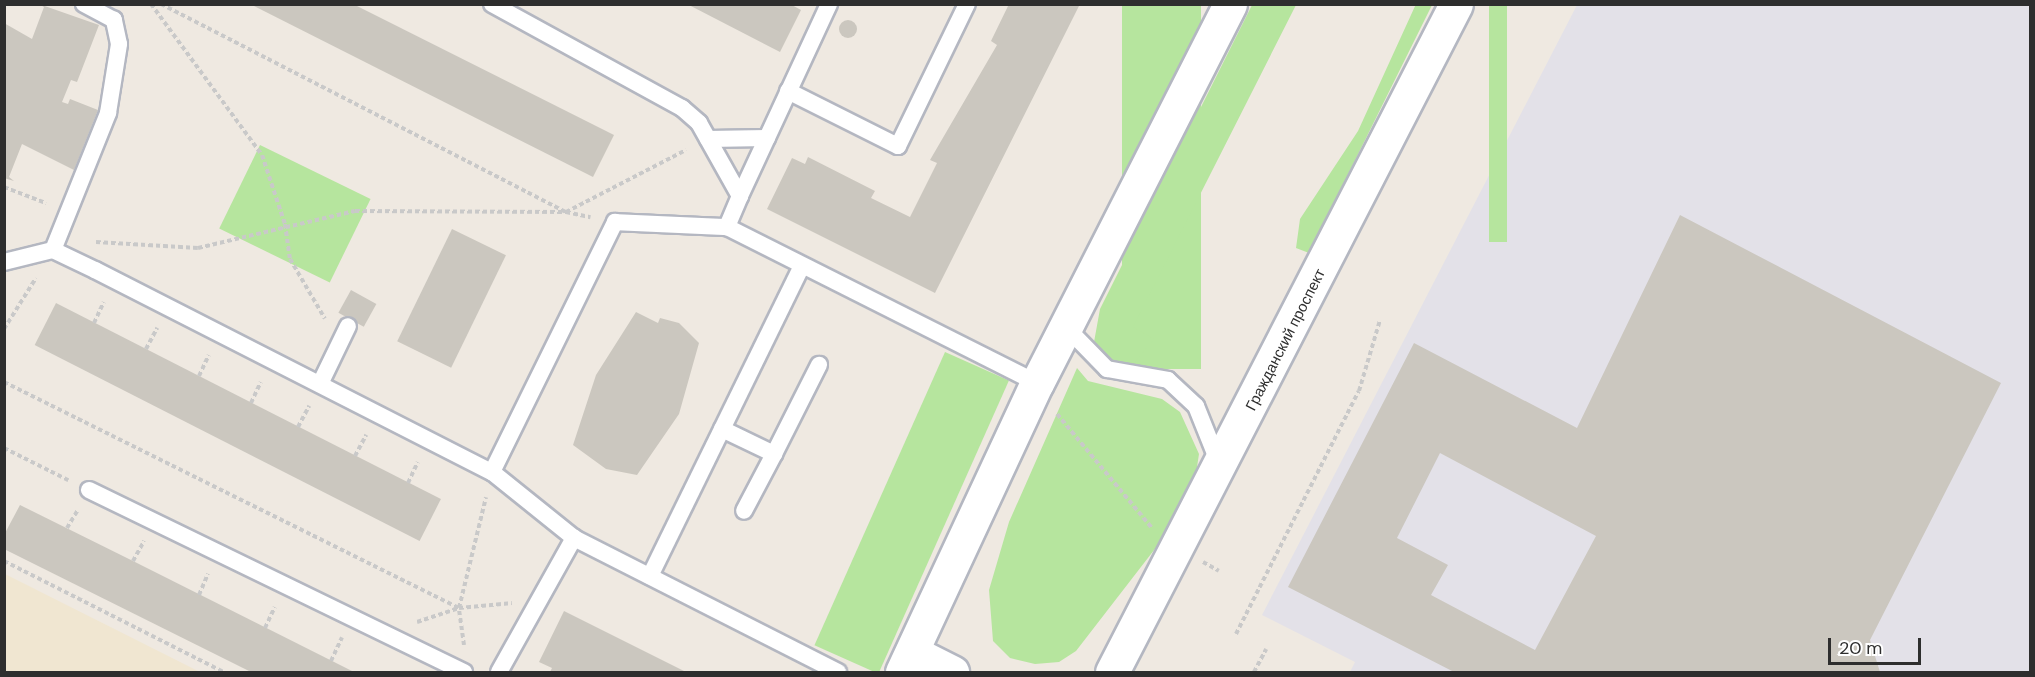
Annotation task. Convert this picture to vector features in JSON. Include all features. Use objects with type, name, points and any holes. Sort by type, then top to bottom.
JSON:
[{"type":"main road","points":[[952,672],[907,662],[1037,383],[1230,4]]},
{"type":"main road","name":"Гражданский проспект","points":[[1112,672],[1221,470],[1456,4]]},
{"type":"lane","points":[[4,262],[55,244],[108,113],[119,44],[114,20],[84,4]]},
{"type":"lane","points":[[492,4],[682,108],[708,139],[740,196]]},
{"type":"lane","points":[[727,227],[829,4]]},
{"type":"lane","points":[[788,91],[898,146],[967,4]]},
{"type":"lane","points":[[708,139],[766,138]]},
{"type":"lane","points":[[492,472],[615,222],[727,227],[1037,383]]},
{"type":"lane","points":[[55,244],[492,472],[574,538],[838,672]]},
{"type":"lane","points":[[650,576],[802,266]]},
{"type":"lane","points":[[320,384],[348,326]]},
{"type":"lane","points":[[1066,327],[1107,369],[1168,380],[1196,406],[1221,470]]},
{"type":"lane","points":[[744,511],[819,366]]},
{"type":"lane","points":[[722,429],[774,454]]},
{"type":"lane","points":[[89,490],[464,672]]},
{"type":"lane","points":[[499,672],[574,538]]},
{"type":"path","points":[[151,4],[262,155],[285,224],[290,259],[339,343]]},
{"type":"path","points":[[161,4],[566,212]]},
{"type":"path","points":[[566,212],[708,139]]},
{"type":"path","points":[[4,187],[69,212]]},
{"type":"path","points":[[4,328],[55,244],[153,249],[198,248],[285,224],[355,211],[566,212],[615,222]]},
{"type":"path","points":[[1236,634],[1359,391],[1380,320]]},
{"type":"path","points":[[4,382],[459,608]]},
{"type":"path","points":[[1037,383],[1066,428],[1157,534],[1219,571]]},
{"type":"path","points":[[4,448],[89,490]]},
{"type":"path","points":[[465,651],[459,608],[492,472]]},
{"type":"path","points":[[4,561],[224,672]]},
{"type":"path","points":[[383,633],[459,608],[537,601]]},
{"type":"path","points":[[1254,672],[1266,649]]},
{"type":"shaded area","points":[[1577,5],[2030,5],[2030,672],[1350,672],[1355,662],[1262,615]]},
{"type":"shaded area","points":[[5,574],[200,672],[5,672]]},
{"type":"green space","points":[[1416,4],[1432,5],[1309,253],[1296,248],[1300,219],[1358,131]]},
{"type":"green space","points":[[1122,5],[1201,5],[1201,369],[1122,369]]},
{"type":"green space","points":[[1252,5],[1296,5],[1133,327],[1154,339],[1135,362],[1119,363],[1104,356],[1094,342],[1100,309]]},
{"type":"green space","points":[[1489,5],[1507,5],[1507,242],[1489,242]]},
{"type":"green space","points":[[260,145],[371,199],[330,283],[219,229]]},
{"type":"green space","points":[[945,352],[1009,380],[879,672],[814,645]]},
{"type":"green space","points":[[1077,368],[1088,381],[1162,399],[1180,412],[1199,454],[1195,480],[1168,532],[1076,651],[1059,662],[1035,664],[1010,658],[993,641],[989,590],[1009,522]]},
{"type":"building","points":[[39,4],[99,25],[77,82],[71,80],[62,102],[68,104],[70,99],[98,110],[74,170],[22,144],[9,177],[14,181],[4,178],[4,23],[32,39],[44,7]]},
{"type":"building","points":[[250,4],[353,4],[614,135],[593,177]]},
{"type":"building","points":[[687,4],[790,4],[801,10],[780,52]]},
{"type":"building","points":[[1009,4],[1080,4],[935,293],[767,209],[792,158],[805,164],[808,157],[875,191],[871,198],[910,217],[937,163],[930,160],[997,45],[991,41]]},
{"type":"building","points":[[844,20],[852,20],[857,25],[855,36],[844,38],[839,33],[839,25]]},
{"type":"building","points":[[1680,215],[2001,383],[1870,640],[1880,672],[1454,672],[1288,587],[1414,343],[1577,428]],"holes":[[[1440,453],[1596,536],[1535,650],[1431,595],[1448,565],[1397,538]]]},
{"type":"building","points":[[452,229],[506,255],[451,368],[397,341]]},
{"type":"building","points":[[351,290],[376,304],[364,327],[338,313]]},
{"type":"building","points":[[56,303],[441,499],[420,541],[35,345]]},
{"type":"building","points":[[636,312],[658,323],[660,318],[679,323],[699,343],[679,414],[637,475],[606,469],[573,445],[596,375]]},
{"type":"building","points":[[20,505],[354,672],[251,672],[4,549],[4,535]]},
{"type":"building","points":[[564,611],[686,672],[550,672],[552,668],[539,662]]}]
